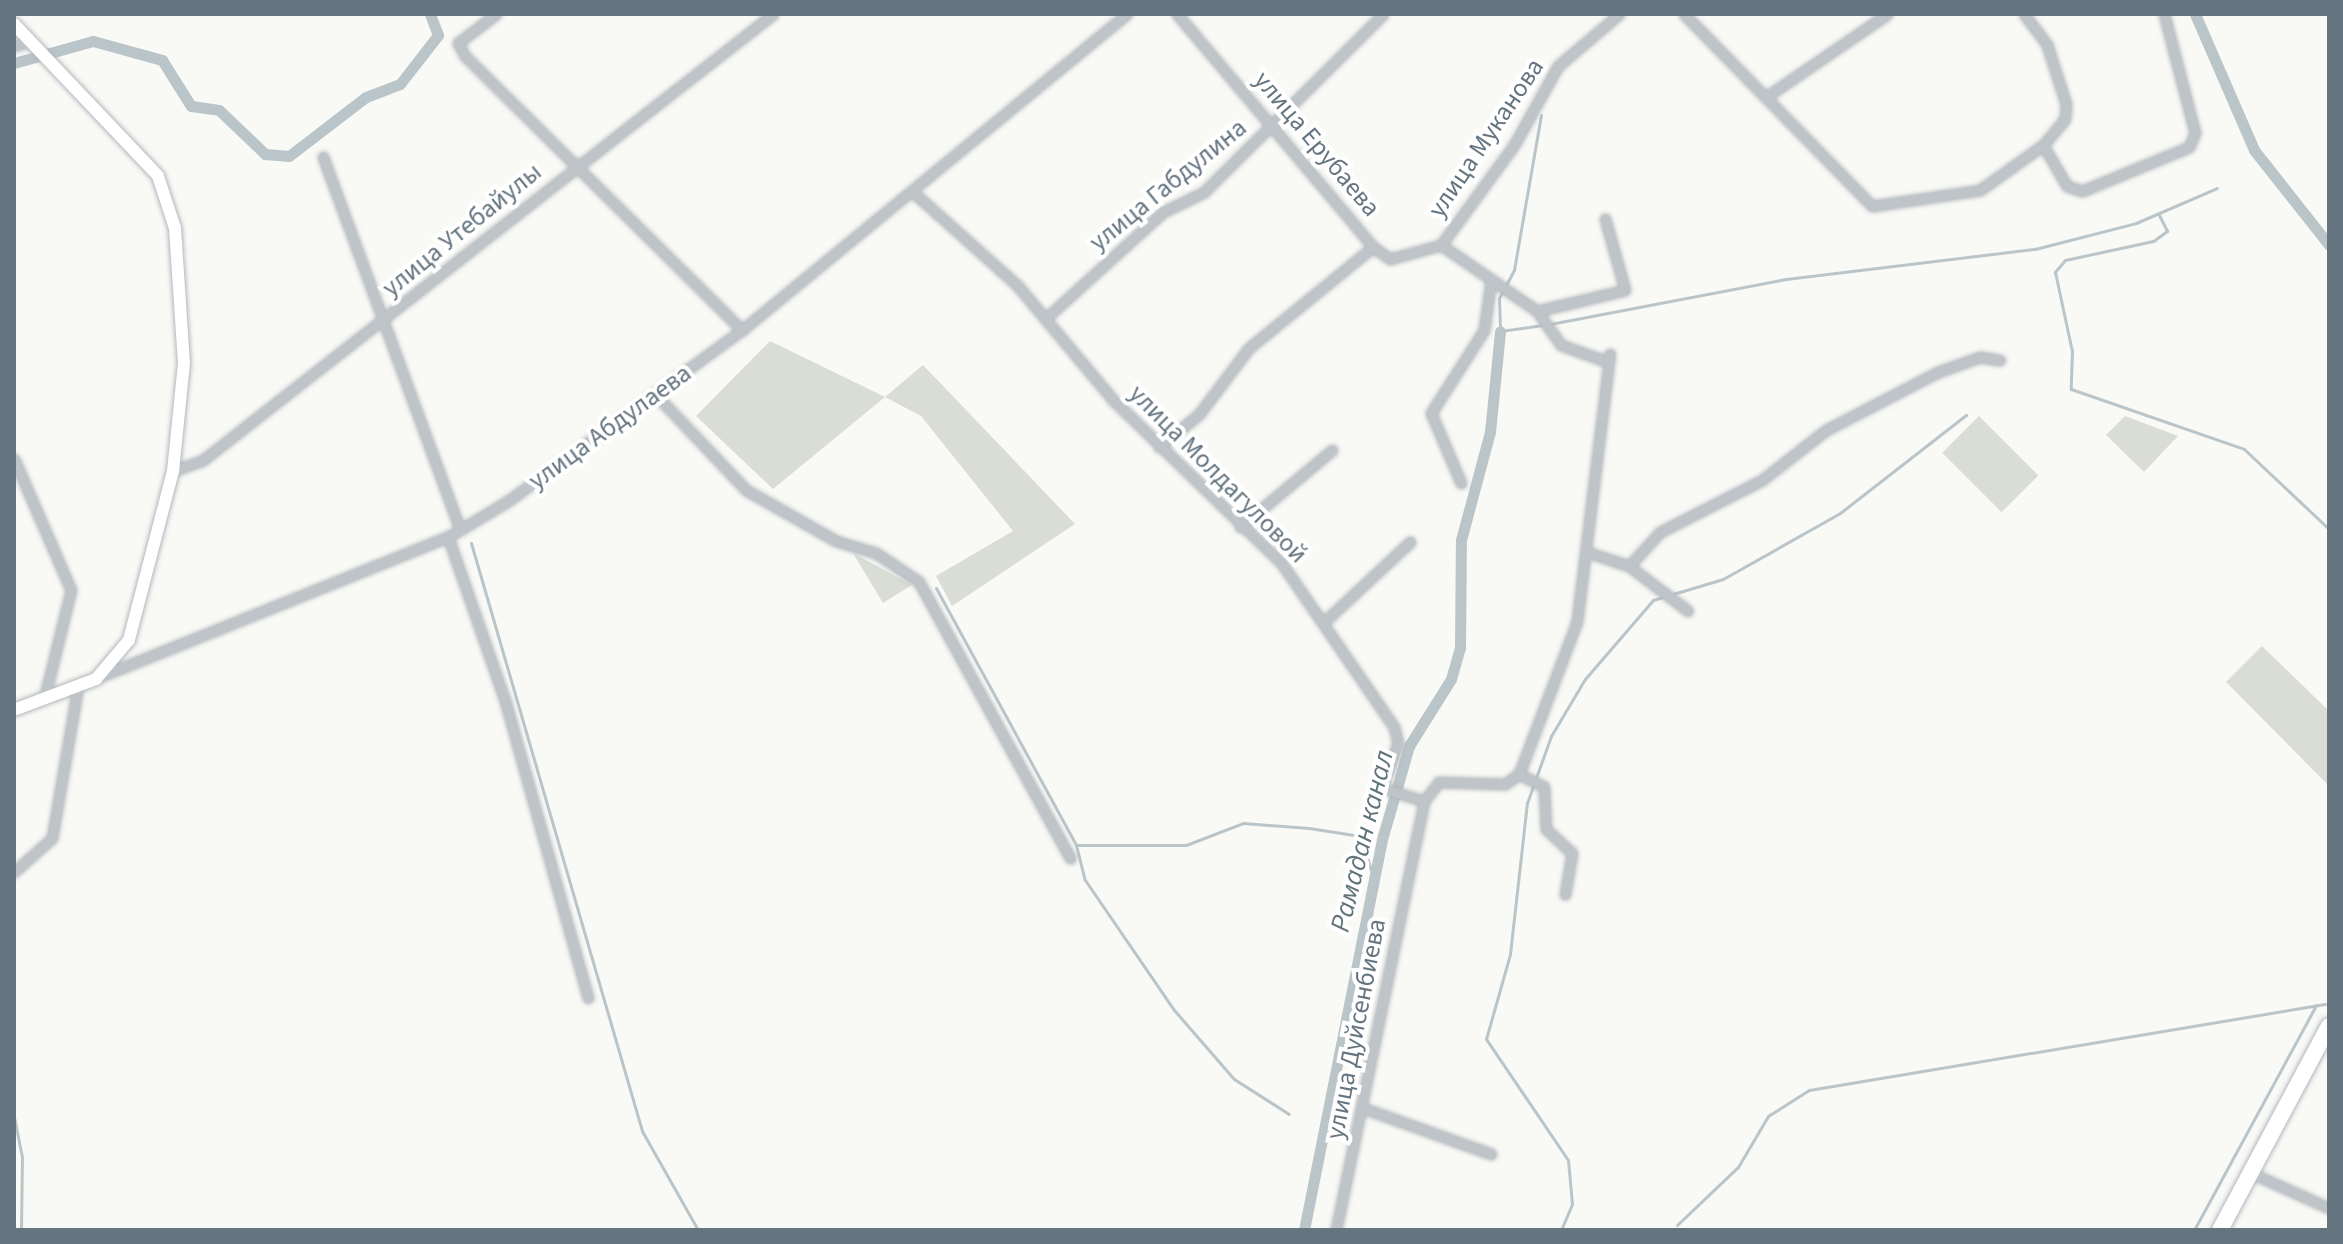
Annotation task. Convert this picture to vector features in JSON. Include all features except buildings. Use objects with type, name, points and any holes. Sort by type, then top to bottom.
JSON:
[{"type":"highway","points":[[2220,1230],[2329,1026]]},
{"type":"main road","points":[[14,24],[145,156],[167,196],[184,363],[173,471],[129,640],[96,679]]},
{"type":"main road","name":"улица Абдулаева","points":[[14,710],[96,679]]},
{"type":"street","points":[[496,14],[458,43],[575,168],[742,330]]},
{"type":"street","name":"улица Утебайулы","points":[[173,471],[203,460],[773,14]]},
{"type":"street","name":"улица Абдулаева","points":[[96,679],[448,537],[656,395],[742,330],[914,193],[1127,14]]},
{"type":"street","name":"улица Ерубаева","points":[[1177,14],[1373,247],[1390,259],[1441,245]]},
{"type":"street","name":"улица Габдулина","points":[[1045,319],[1163,212],[1204,192],[1274,126],[1383,14]]},
{"type":"street","name":"улица Муканова","points":[[1587,552],[1609,358],[1561,345],[1537,311],[1441,245],[1514,145],[1558,66],[1619,14]]},
{"type":"street","points":[[1684,14],[1872,206],[1980,190],[2043,145],[2065,119],[2066,104],[2047,45],[2024,14]]},
{"type":"street","points":[[1766,97],[1887,14]]},
{"type":"street","points":[[2043,145],[2067,186],[2082,191],[2189,147],[2195,133],[2164,14]]},
{"type":"street","points":[[14,46],[38,50]]},
{"type":"street","points":[[323,157],[460,529]]},
{"type":"street","name":"улица Молдагуловой","points":[[914,193],[1045,319],[1159,447],[1282,564],[1394,727],[1398,743],[1382,788],[1424,801]]},
{"type":"street","points":[[1537,311],[1625,290],[1605,219]]},
{"type":"street","points":[[1159,447],[1199,414],[1249,348],[1373,247]]},
{"type":"street","points":[[1461,483],[1431,413],[1484,330],[1491,280]]},
{"type":"street","points":[[1629,566],[1660,532],[1762,480],[1826,430],[1938,372],[1980,357],[2000,360]]},
{"type":"street","points":[[656,395],[746,490],[919,582],[1070,858]]},
{"type":"street","points":[[1240,527],[1332,450]]},
{"type":"street","points":[[14,459],[71,590],[44,699]]},
{"type":"street","points":[[448,537],[506,704],[588,998]]},
{"type":"street","points":[[1323,623],[1410,542]]},
{"type":"street","points":[[1424,801],[1439,782],[1505,784],[1519,774],[1577,621],[1587,552],[1629,566],[1688,611]]},
{"type":"street","points":[[14,872],[52,838],[78,686]]},
{"type":"street","points":[[1519,774],[1544,787],[1546,829],[1572,853],[1565,894]]},
{"type":"street","name":"улица Дуйсенбиева","points":[[1336,1230],[1424,801]]},
{"type":"street","points":[[1363,1108],[1491,1154]]},
{"type":"street","points":[[2251,1173],[2329,1208]]},
{"type":"shaded area","points":[[770,341],[885,397],[773,489],[696,416]]},
{"type":"shaded area","points":[[923,365],[1075,524],[952,606],[936,576],[1013,531],[921,416],[885,397]]},
{"type":"shaded area","points":[[1979,416],[2038,475],[2002,512],[1942,453]]},
{"type":"shaded area","points":[[2125,416],[2178,436],[2144,472],[2106,435]]},
{"type":"shaded area","points":[[853,553],[912,585],[883,603]]},
{"type":"shaded area","points":[[2262,646],[2329,711],[2329,786],[2226,682]]},
{"type":"waterway","points":[[14,63],[93,41],[162,60],[191,106],[219,110],[265,154],[289,156],[366,97],[400,84],[438,35],[430,14]]},
{"type":"waterway","points":[[2195,14],[2254,150],[2329,245]]},
{"type":"waterway","points":[[1541,115],[1514,270],[1499,298],[1500,331],[1543,325]]},
{"type":"waterway","points":[[1550,324],[1786,279],[2035,249],[2136,223],[2217,188]]},
{"type":"waterway","points":[[2159,215],[2167,231],[2153,241],[2065,260],[2055,272],[2072,351],[2071,389],[2244,449],[2329,529]]},
{"type":"waterway","name":"Рамадан канал","points":[[1304,1230],[1383,836],[1409,746],[1451,679],[1460,647],[1461,540],[1490,432],[1500,331]]},
{"type":"waterway","points":[[1561,1230],[1572,1204],[1568,1160],[1486,1039],[1510,954],[1527,803],[1551,736],[1585,679],[1653,600],[1723,579],[1840,513],[1966,415]]},
{"type":"waterway","points":[[471,543],[642,1131],[698,1230]]},
{"type":"waterway","points":[[936,588],[1076,845],[1186,845],[1243,823],[1309,828],[1360,836],[1374,879]]},
{"type":"waterway","points":[[1076,845],[1085,880],[1174,1010],[1234,1079],[1289,1114]]},
{"type":"waterway","points":[[1677,1225],[1738,1167],[1768,1116],[1809,1090],[2325,1004]]},
{"type":"waterway","points":[[2194,1230],[2316,1005]]},
{"type":"waterway","points":[[14,1117],[22,1157],[21,1230]]}]
